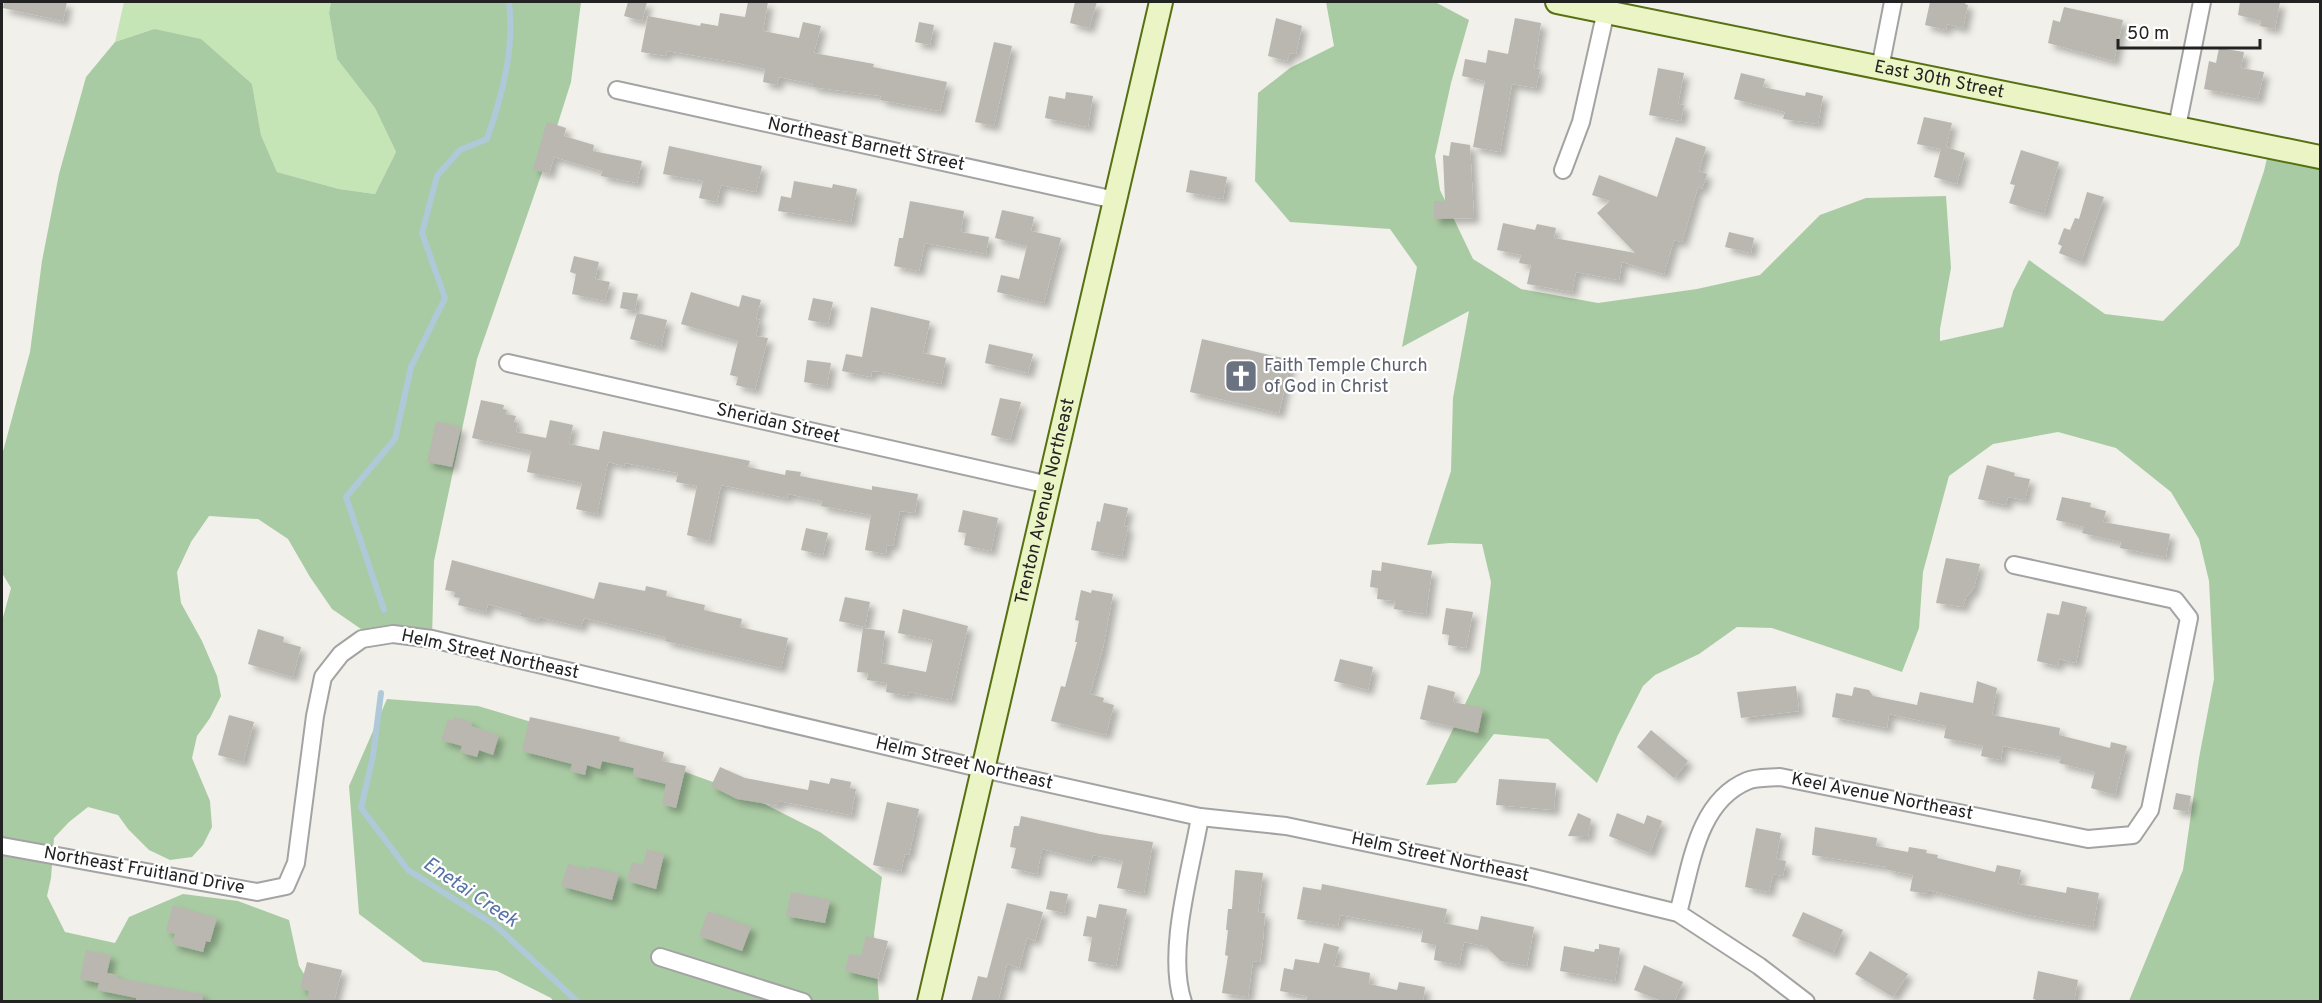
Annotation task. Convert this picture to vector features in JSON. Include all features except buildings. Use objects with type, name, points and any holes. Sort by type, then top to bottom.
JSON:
[{"type":"main road","name":"Trenton Avenue Northeast","points":[[929,1002],[1161,2]]},
{"type":"main road","name":"East 30th Street","points":[[1557,2],[1607,7],[1880,68],[2320,157]]},
{"type":"street","points":[[1880,68],[1893,2]]},
{"type":"street","points":[[2177,127],[2202,2]]},
{"type":"street","points":[[1563,170],[1581,122],[1607,7]]},
{"type":"street","name":"Northeast Barnett Street","points":[[617,90],[1114,200]]},
{"type":"street","name":"Sheridan Street","points":[[508,363],[1049,485]]},
{"type":"street","name":"Keel Avenue Northeast","points":[[1678,913],[1704,821],[1722,797],[1748,780],[1779,777],[2088,839],[2133,835],[2150,810],[2189,618],[2175,600],[2014,565]]},
{"type":"street","name":"Helm Street Northeast","points":[[286,886],[296,863],[315,716],[323,677],[341,654],[362,639],[393,634],[432,639],[982,769],[1200,817],[1286,826],[1530,877],[1678,913],[1759,966],[1806,1002]]},
{"type":"street","points":[[1183,1002],[1177,986],[1177,944],[1200,817]]},
{"type":"street","name":"Northeast Fruitland Drive","points":[[2,846],[258,892],[286,886]]},
{"type":"street","points":[[660,957],[803,1002]]},
{"type":"green space","points":[[124,2],[331,2],[329,13],[337,59],[375,108],[396,152],[375,194],[339,189],[277,172],[261,135],[252,84],[154,29],[115,42]]},
{"type":"green space","points":[[331,2],[581,2],[571,82],[477,359],[434,561],[432,639],[361,629],[332,609],[288,539],[258,519],[209,516],[191,542],[177,572],[181,603],[202,641],[217,676],[221,696],[210,718],[197,736],[192,758],[210,801],[212,827],[203,845],[192,857],[170,860],[149,850],[118,815],[88,807],[54,838],[51,878],[47,896],[65,932],[115,943],[129,917],[183,894],[238,901],[289,920],[299,966],[321,1001],[2,1001],[2,621],[11,588],[2,573],[2,455],[30,352],[42,261],[59,174],[86,77],[115,42],[154,29],[201,39],[252,84],[261,135],[277,172],[339,189],[375,194],[396,152],[375,108],[337,59],[329,13]]},
{"type":"green space","points":[[1326,2],[1435,2],[1469,20],[1451,83],[1435,156],[1440,190],[1473,259],[1521,289],[1598,303],[1697,289],[1760,275],[1820,215],[1866,198],[1946,196],[1951,268],[1940,341],[2003,327],[2013,291],[2029,260],[2105,314],[2163,321],[2239,245],[2270,146],[2320,157],[2320,1001],[2129,1001],[2183,870],[2199,758],[2214,679],[2209,581],[2199,539],[2171,492],[2116,448],[2058,432],[1993,444],[1949,476],[1923,572],[1919,628],[1902,672],[1772,628],[1737,627],[1699,654],[1655,675],[1643,686],[1597,783],[1548,739],[1494,734],[1456,783],[1426,785],[1480,673],[1491,582],[1482,544],[1427,545],[1451,471],[1453,398],[1469,311],[1402,347],[1417,267],[1390,229],[1290,222],[1255,181],[1258,93],[1290,68],[1334,46]]},
{"type":"green space","points":[[387,699],[478,706],[618,748],[741,792],[820,832],[882,877],[874,934],[879,1001],[553,1001],[497,971],[423,962],[359,914],[349,786]]},
{"type":"waterway","name":"Enetai Creek","points":[[384,610],[346,497],[395,439],[411,367],[445,298],[422,233],[437,176],[460,150],[487,139],[498,106],[509,54],[509,2]]},
{"type":"waterway","name":"Enetai Creek","points":[[381,693],[373,756],[361,808],[408,870],[495,925],[578,1002]]},
{"type":"place","name":"Faith Temple Church of God in Christ","points":[[1241,376]]}]
